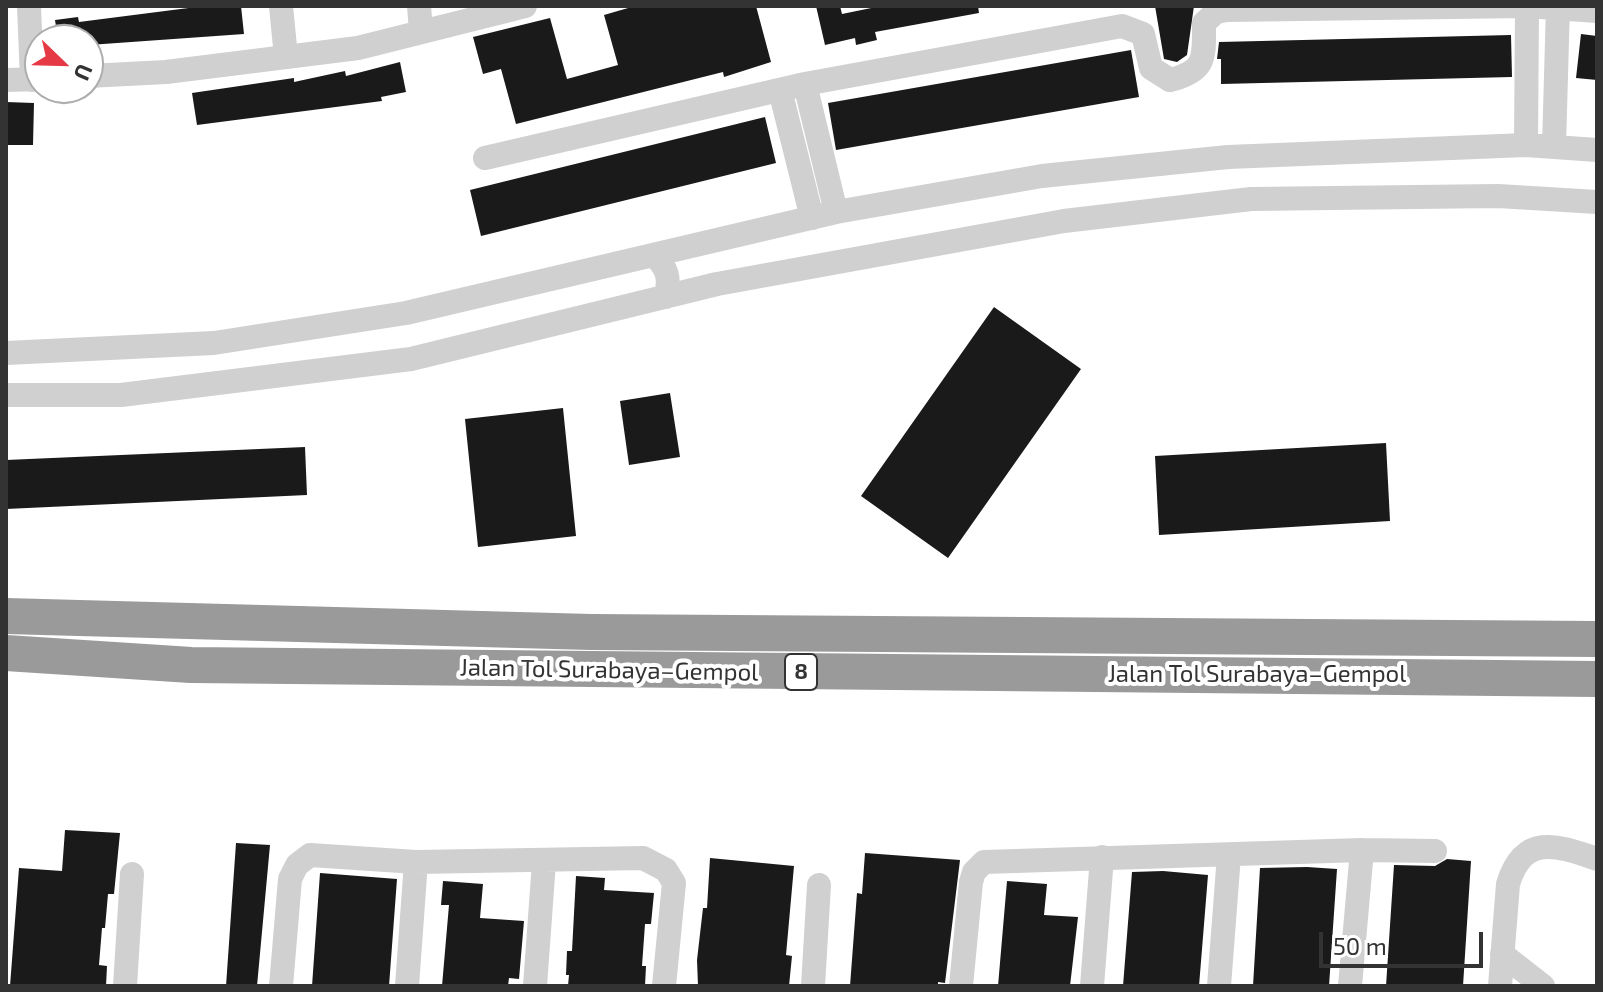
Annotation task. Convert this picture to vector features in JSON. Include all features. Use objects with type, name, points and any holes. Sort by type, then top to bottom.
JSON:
[{"type":"highway","name":"Jalan Tol Surabaya–Gempol","points":[[6,616],[591,632],[1597,639]]},
{"type":"highway","name":"Jalan Tol Surabaya–Gempol","points":[[6,653],[191,665],[1597,679]]},
{"type":"street","points":[[281,6],[286,57]]},
{"type":"street","points":[[419,6],[421,31]]},
{"type":"street","points":[[104,75],[166,72],[358,48],[525,6]]},
{"type":"street","points":[[1526,145],[1527,6]]},
{"type":"street","points":[[485,158],[805,84],[1122,26],[1143,34],[1151,68],[1170,80],[1190,75],[1200,65],[1204,23],[1216,12],[1527,6],[1597,11]]},
{"type":"street","points":[[1554,146],[1558,6]]},
{"type":"street","points":[[805,84],[836,212]]},
{"type":"street","points":[[780,90],[812,218]]},
{"type":"street","points":[[6,353],[214,343],[406,313],[836,212],[1042,176],[1228,157],[1526,145],[1597,150]]},
{"type":"street","points":[[6,395],[121,395],[411,359],[717,284],[1064,221],[1251,199],[1498,196],[1597,202]]},
{"type":"street","points":[[708,242],[705,260],[709,275],[717,284]]},
{"type":"street","points":[[654,255],[666,266],[669,281],[666,297]]},
{"type":"street","points":[[1500,986],[1508,884],[1513,868],[1527,851],[1543,845],[1597,859]]},
{"type":"street","points":[[961,986],[971,882],[977,866],[997,860],[1362,850],[1435,851]]},
{"type":"street","points":[[1350,986],[1362,850]]},
{"type":"street","points":[[281,986],[290,879],[297,865],[310,855],[416,862],[643,858],[666,870],[674,883],[664,986]]},
{"type":"street","points":[[1219,986],[1229,855]]},
{"type":"street","points":[[1092,986],[1102,857]]},
{"type":"street","points":[[407,986],[416,862]]},
{"type":"street","points":[[535,986],[544,862]]},
{"type":"street","points":[[125,986],[132,874]]},
{"type":"street","points":[[813,986],[819,885]]},
{"type":"street","points":[[1502,954],[1543,986]]},
{"type":"building","points":[[204,6],[241,6],[244,34],[104,44],[104,24],[56,24],[55,20],[78,17],[79,22]]},
{"type":"building","points":[[635,6],[756,6],[771,62],[724,77],[723,72],[516,124],[501,69],[483,74],[473,37],[550,18],[567,79],[618,65],[604,15]]},
{"type":"building","points":[[816,6],[840,6],[842,14],[881,6],[978,6],[979,13],[875,32],[877,40],[856,45],[855,38],[825,45]]},
{"type":"building","points":[[1155,6],[1194,6],[1187,55],[1177,62],[1164,59]]},
{"type":"building","points":[[1581,34],[1597,36],[1597,80],[1576,78]]},
{"type":"building","points":[[1511,35],[1512,77],[1221,84],[1221,59],[1217,59],[1219,42]]},
{"type":"building","points":[[1131,50],[1139,97],[836,150],[828,103]]},
{"type":"building","points":[[400,62],[406,92],[381,97],[382,101],[197,125],[192,93],[294,78],[294,82],[345,71],[346,76]]},
{"type":"building","points":[[6,102],[34,104],[33,145],[6,145]]},
{"type":"building","points":[[765,117],[776,163],[481,236],[470,190]]},
{"type":"building","points":[[994,307],[1081,369],[948,558],[861,496]]},
{"type":"building","points":[[670,393],[680,457],[629,465],[620,401]]},
{"type":"building","points":[[563,408],[576,536],[478,547],[465,419]]},
{"type":"building","points":[[1386,443],[1390,521],[1159,535],[1155,456]]},
{"type":"building","points":[[305,447],[307,495],[6,509],[6,460]]},
{"type":"building","points":[[65,830],[120,833],[114,894],[108,894],[105,928],[102,928],[99,965],[107,966],[106,986],[10,986],[19,868],[62,871]]},
{"type":"building","points":[[236,843],[270,845],[257,986],[226,986]]},
{"type":"building","points":[[865,853],[960,860],[945,983],[938,982],[938,986],[850,986],[857,893],[862,894]]},
{"type":"building","points":[[710,858],[794,866],[786,955],[792,956],[789,986],[698,986],[697,960],[703,908],[707,908]]},
{"type":"building","points":[[1447,859],[1471,861],[1463,986],[1386,986],[1394,865],[1435,866]]},
{"type":"building","points":[[1260,868],[1337,869],[1329,986],[1253,986]]},
{"type":"building","points":[[1132,872],[1208,875],[1199,986],[1123,986]]},
{"type":"building","points":[[320,873],[397,879],[389,986],[312,986]]},
{"type":"building","points":[[576,876],[605,878],[604,890],[654,893],[651,924],[645,924],[642,966],[646,966],[645,986],[568,986],[567,951],[572,951]]},
{"type":"building","points":[[443,881],[483,884],[480,918],[524,921],[519,979],[509,978],[508,986],[442,986],[449,905],[441,905]]},
{"type":"building","points":[[1007,881],[1047,884],[1044,915],[1078,917],[1070,986],[998,986]]}]
